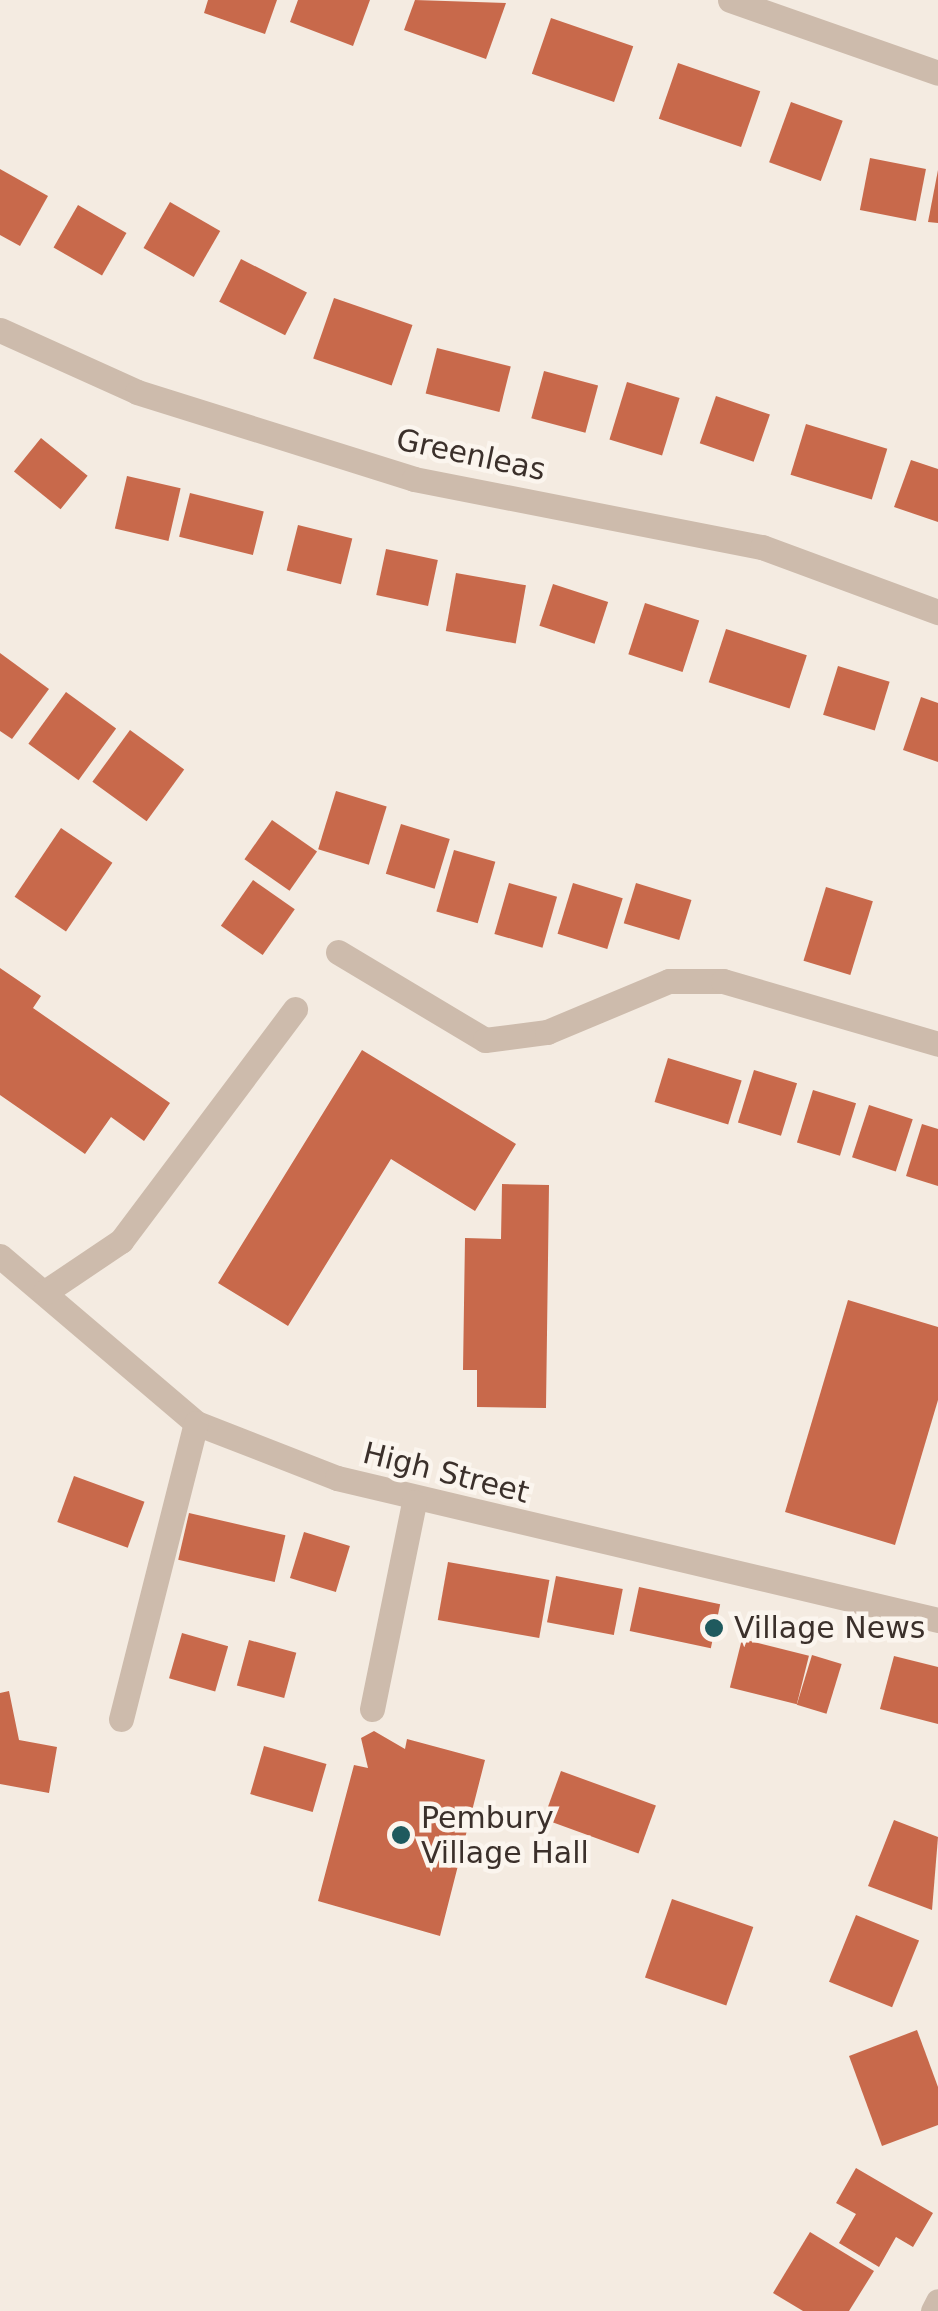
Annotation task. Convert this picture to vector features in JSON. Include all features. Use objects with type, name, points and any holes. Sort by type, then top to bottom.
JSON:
[{"type":"street","points":[[730,0],[938,73]]},
{"type":"street","name":"Greenleas","points":[[0,330],[137,392],[414,478],[762,547],[938,612]]},
{"type":"street","points":[[338,952],[486,1040],[547,1032],[669,981],[705,981],[938,1044]]},
{"type":"street","points":[[45,1292],[121,1241],[295,1009]]},
{"type":"street","name":"High Street","points":[[0,1256],[196,1423],[414,1502],[938,1620]]},
{"type":"street","points":[[121,1719],[196,1423]]},
{"type":"street","points":[[372,1709],[414,1502]]},
{"type":"street","points":[[932,2311],[938,2300]]},
{"type":"building","points":[[208,0],[277,0],[265,34],[204,13]]},
{"type":"building","points":[[298,0],[370,0],[353,46],[290,22]]},
{"type":"building","points":[[415,0],[506,3],[486,59],[404,30]]},
{"type":"building","points":[[551,18],[633,46],[614,102],[532,74]]},
{"type":"building","points":[[678,63],[760,91],[741,147],[659,119]]},
{"type":"building","points":[[791,102],[843,121],[821,181],[769,162]]},
{"type":"building","points":[[870,158],[926,169],[916,221],[860,210]]},
{"type":"building","points":[[0,169],[48,196],[20,246],[0,235]]},
{"type":"building","points":[[938,170],[938,223],[928,222]]},
{"type":"building","points":[[170,202],[220,231],[194,277],[144,248]]},
{"type":"building","points":[[78,205],[126,233],[102,275],[54,247]]},
{"type":"building","points":[[241,259],[307,293],[285,335],[219,302]]},
{"type":"building","points":[[334,298],[412,325],[392,386],[313,359]]},
{"type":"building","points":[[437,348],[511,366],[499,412],[426,394]]},
{"type":"building","points":[[544,371],[598,385],[585,433],[531,418]]},
{"type":"building","points":[[627,382],[680,398],[662,455],[609,439]]},
{"type":"building","points":[[716,396],[770,415],[754,462],[700,443]]},
{"type":"building","points":[[806,424],[887,449],[872,500],[791,475]]},
{"type":"building","points":[[41,438],[88,476],[61,509],[14,471]]},
{"type":"building","points":[[911,460],[938,469],[938,522],[894,507]]},
{"type":"building","points":[[127,476],[181,488],[168,541],[115,529]]},
{"type":"building","points":[[190,493],[264,511],[253,555],[179,537]]},
{"type":"building","points":[[298,525],[352,539],[341,584],[287,571]]},
{"type":"building","points":[[386,549],[438,560],[428,606],[376,595]]},
{"type":"building","points":[[456,573],[526,585],[516,643],[446,631]]},
{"type":"building","points":[[553,584],[608,602],[595,644],[539,626]]},
{"type":"building","points":[[645,603],[699,621],[683,672],[628,654]]},
{"type":"building","points":[[726,629],[807,655],[790,709],[709,682]]},
{"type":"building","points":[[0,653],[49,689],[12,739],[0,731]]},
{"type":"building","points":[[838,666],[890,682],[875,731],[823,715]]},
{"type":"building","points":[[66,692],[116,728],[79,780],[28,744]]},
{"type":"building","points":[[921,697],[938,703],[938,762],[903,750]]},
{"type":"building","points":[[130,730],[184,769],[147,821],[92,782]]},
{"type":"building","points":[[336,791],[387,806],[369,865],[318,849]]},
{"type":"building","points":[[272,820],[317,852],[290,891],[244,859]]},
{"type":"building","points":[[401,824],[450,839],[435,889],[386,874]]},
{"type":"building","points":[[61,828],[112,863],[66,931],[15,897]]},
{"type":"building","points":[[454,850],[495,862],[478,923],[436,912]]},
{"type":"building","points":[[253,880],[295,909],[263,955],[221,926]]},
{"type":"building","points":[[509,883],[557,897],[542,948],[494,934]]},
{"type":"building","points":[[573,883],[623,898],[607,949],[558,934]]},
{"type":"building","points":[[636,883],[691,900],[679,940],[624,923]]},
{"type":"building","points":[[826,887],[873,901],[850,975],[803,961]]},
{"type":"building","points":[[0,968],[41,996],[33,1008],[170,1103],[144,1141],[111,1117],[85,1154],[0,1095]]},
{"type":"building","points":[[362,1050],[516,1144],[475,1211],[391,1159],[288,1326],[218,1283]]},
{"type":"building","points":[[668,1058],[742,1081],[728,1125],[655,1102]]},
{"type":"building","points":[[754,1070],[797,1083],[781,1136],[738,1123]]},
{"type":"building","points":[[813,1090],[856,1103],[840,1156],[797,1143]]},
{"type":"building","points":[[869,1105],[913,1119],[896,1172],[852,1157]]},
{"type":"building","points":[[922,1124],[938,1129],[938,1186],[906,1176]]},
{"type":"building","points":[[502,1184],[549,1185],[546,1408],[477,1407],[477,1370],[463,1370],[465,1238],[501,1239]]},
{"type":"building","points":[[848,1300],[938,1327],[938,1400],[895,1545],[785,1512]]},
{"type":"building","points":[[74,1476],[144,1502],[128,1548],[57,1522]]},
{"type":"building","points":[[189,1513],[285,1535],[275,1582],[178,1560]]},
{"type":"building","points":[[304,1532],[350,1546],[336,1592],[290,1578]]},
{"type":"building","points":[[448,1562],[549,1580],[539,1638],[438,1620]]},
{"type":"building","points":[[556,1576],[623,1589],[614,1635],[547,1622]]},
{"type":"building","points":[[639,1587],[720,1604],[711,1648],[630,1631]]},
{"type":"building","points":[[182,1633],[228,1646],[215,1691],[169,1678]]},
{"type":"building","points":[[742,1639],[809,1656],[797,1704],[730,1688]]},
{"type":"building","points":[[249,1640],[296,1653],[284,1698],[237,1685]]},
{"type":"building","points":[[812,1655],[842,1664],[826,1714],[797,1705]]},
{"type":"building","points":[[894,1656],[938,1667],[938,1724],[880,1709]]},
{"type":"building","points":[[9,1691],[19,1740],[57,1747],[49,1793],[0,1784],[0,1693]]},
{"type":"building","name":"Pembury Village Hall","points":[[374,1731],[405,1749],[407,1739],[485,1760],[440,1936],[318,1901],[354,1765],[368,1768],[361,1738]]},
{"type":"building","points":[[264,1746],[326,1764],[313,1812],[250,1794]]},
{"type":"building","points":[[561,1771],[656,1806],[638,1853],[544,1819]]},
{"type":"building","points":[[894,1820],[938,1837],[932,1910],[868,1886]]},
{"type":"building","points":[[672,1899],[753,1927],[726,2005],[645,1977]]},
{"type":"building","points":[[856,1915],[919,1940],[892,2007],[829,1982]]},
{"type":"building","points":[[917,2030],[938,2087],[938,2125],[882,2146],[849,2056]]},
{"type":"building","points":[[856,2168],[933,2213],[913,2247],[896,2237],[879,2267],[839,2243],[856,2214],[836,2203]]},
{"type":"building","points":[[810,2232],[874,2271],[849,2311],[803,2311],[773,2293]]},
{"type":"place","name":"Village News","points":[[714,1628]]},
{"type":"place","name":"Pembury Village Hall","points":[[401,1835]]}]
